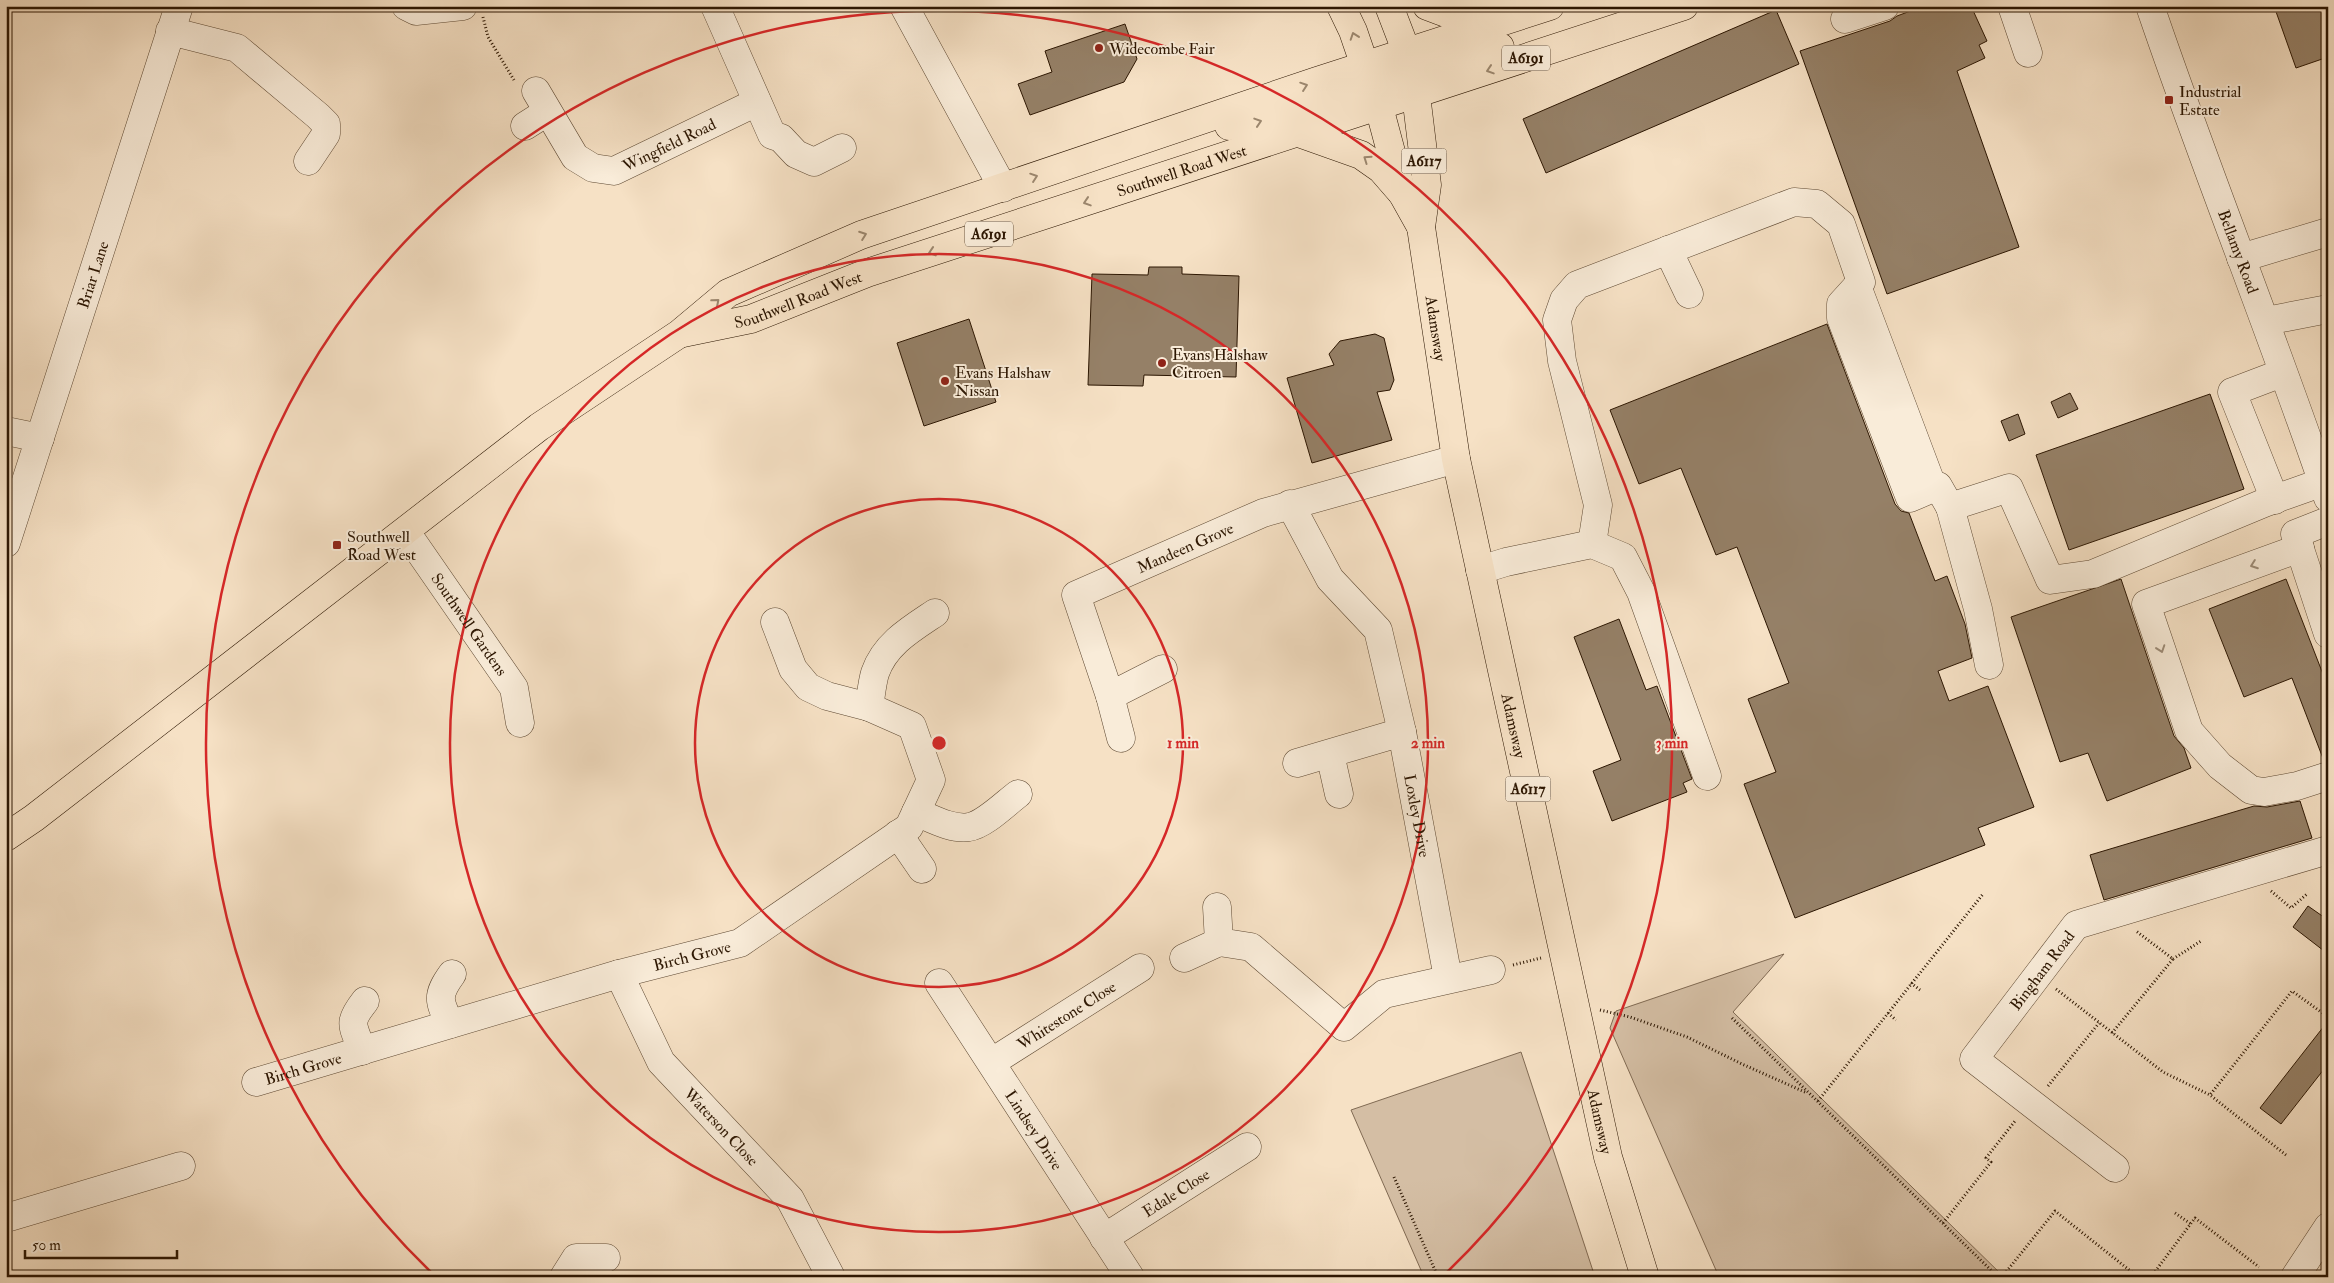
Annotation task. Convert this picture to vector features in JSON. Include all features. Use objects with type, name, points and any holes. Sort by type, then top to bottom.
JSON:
[{"type":"main road","name":"A6117","points":[[1341,6],[1352,31],[1371,87]]},
{"type":"main road","name":"A6117","points":[[1389,6],[1411,74]]},
{"type":"main road","points":[[1426,6],[1451,15],[1495,24]]},
{"type":"main road","name":"Southwell Road West","points":[[1411,74],[1495,24],[1550,6]]},
{"type":"main road","name":"Southwell Road West","points":[[6,837],[34,818],[539,428],[679,334],[728,292],[861,235],[1175,130],[1371,87],[1411,74],[1636,21],[1684,6]]},
{"type":"main road","points":[[1371,87],[1389,85],[1403,88],[1411,74]]},
{"type":"main road","name":"Adamsway","points":[[1411,74],[1427,185],[1421,227],[1456,459],[1608,1157],[1645,1277]]},
{"type":"main road","name":"Southwell Road West","points":[[679,334],[751,319],[867,273],[1299,133],[1371,87]]},
{"type":"main road","name":"Adamsway","points":[[1371,87],[1402,193],[1421,227]]},
{"type":"main road","points":[[1299,133],[1361,155],[1381,169],[1402,193]]},
{"type":"street","points":[[406,6],[416,10],[472,10]]},
{"type":"street","points":[[715,6],[772,135],[781,138],[796,154],[814,162],[842,148]]},
{"type":"street","points":[[904,6],[1003,188]]},
{"type":"street","points":[[1845,19],[1885,6]]},
{"type":"street","points":[[2012,6],[2028,53]]},
{"type":"street","name":"Bellamy Road","points":[[2150,6],[2179,91],[2266,321],[2282,373],[2325,490]]},
{"type":"street","points":[[175,19],[237,48],[326,124],[326,134],[308,161]]},
{"type":"street","name":"Briar Lane","points":[[6,543],[175,19]]},
{"type":"street","name":"Wingfield Road","points":[[536,110],[575,157],[593,168],[614,171],[757,102]]},
{"type":"street","points":[[1592,544],[1598,505],[1562,361],[1557,320],[1564,300],[1577,285],[1794,202],[1817,204],[1841,224],[1861,282],[1842,304],[1841,318],[1910,498],[1941,498],[2009,488],[2050,580],[2093,574],[2274,500],[2325,490]]},
{"type":"street","points":[[2241,258],[2328,232]]},
{"type":"street","points":[[1668,250],[1689,294]]},
{"type":"street","points":[[2266,321],[2326,314]]},
{"type":"street","points":[[2274,500],[2232,392],[2282,373]]},
{"type":"street","points":[[6,431],[40,438]]},
{"type":"street","name":"Mandeen Grove","points":[[1110,696],[1076,595],[1263,513],[1456,459]]},
{"type":"street","points":[[1941,498],[1978,609],[1989,665]]},
{"type":"street","name":"Loxley Drive","points":[[1290,504],[1330,579],[1378,630],[1402,732],[1448,978]]},
{"type":"street","points":[[2328,520],[2295,534],[2328,634]]},
{"type":"street","name":"Southwell Gardens","points":[[406,532],[514,688],[520,724]]},
{"type":"street","points":[[1480,570],[1506,562],[1592,544],[1623,556],[1641,592],[1707,776]]},
{"type":"street","points":[[2300,548],[2146,604],[2189,731],[2205,751],[2236,780],[2251,790],[2264,792],[2297,786],[2328,776]]},
{"type":"street","points":[[869,707],[875,673],[884,656],[896,640],[935,612]]},
{"type":"street","name":"Birch Grove","points":[[256,1082],[619,974],[740,943],[909,827],[931,780],[912,726],[869,707],[826,696],[808,687],[793,669],[775,622]]},
{"type":"street","points":[[1121,738],[1110,696],[1163,669]]},
{"type":"street","points":[[1297,763],[1402,732]]},
{"type":"street","points":[[1330,754],[1339,794]]},
{"type":"street","points":[[916,812],[952,825],[970,827],[986,819],[1018,794]]},
{"type":"street","points":[[898,834],[922,869]]},
{"type":"street","name":"Bingham Road","points":[[2115,1168],[1974,1059],[2076,925],[2328,850]]},
{"type":"street","points":[[1217,907],[1219,942]]},
{"type":"street","points":[[1184,958],[1219,942],[1251,947],[1344,1027],[1384,994],[1448,978],[1491,970]]},
{"type":"street","name":"Whitestone Close","points":[[992,1062],[1140,968]]},
{"type":"street","points":[[450,1024],[440,1001],[442,988],[452,974]]},
{"type":"street","name":"Waterson Close","points":[[619,974],[661,1062],[790,1199],[832,1277]]},
{"type":"street","name":"Lindsey Drive","points":[[939,983],[1130,1277]]},
{"type":"street","points":[[362,1051],[353,1024],[353,1017],[365,1001]]},
{"type":"street","name":"Edale Close","points":[[1104,1238],[1247,1147]]},
{"type":"street","points":[[6,1218],[182,1166]]},
{"type":"street","points":[[2295,1277],[2328,1226]]},
{"type":"street","points":[[564,1277],[576,1258],[606,1258]]},
{"type":"path","points":[[472,10],[522,93],[536,110]]},
{"type":"path","points":[[2271,892],[2291,908],[2307,894]]},
{"type":"path","points":[[1818,1101],[1983,894]]},
{"type":"path","points":[[2125,911],[2129,925],[2173,959]]},
{"type":"path","points":[[2112,1033],[2173,959],[2201,941]]},
{"type":"path","points":[[1491,970],[1563,952]]},
{"type":"path","points":[[2038,975],[2163,1072],[2210,1095],[2286,1155]]},
{"type":"path","points":[[1911,984],[1920,990]]},
{"type":"path","points":[[2210,1095],[2292,991],[2328,1017]]},
{"type":"path","points":[[1574,1001],[1687,1037],[1811,1095]]},
{"type":"path","points":[[1888,1013],[1896,1020]]},
{"type":"path","points":[[1732,1018],[2000,1277],[2055,1211],[2138,1277]]},
{"type":"path","points":[[1943,1223],[1991,1162],[1986,1158],[2099,1023]]},
{"type":"path","points":[[1394,1177],[1438,1277]]},
{"type":"path","points":[[2175,1213],[2191,1224]]},
{"type":"path","points":[[2151,1277],[2195,1218],[2258,1267]]},
{"type":"shaded area","points":[[1784,954],[1733,1012],[2004,1277],[1719,1277],[1610,1028],[1616,1011]]},
{"type":"shaded area","points":[[1521,1052],[1595,1277],[1424,1277],[1351,1110]]},
{"type":"building","points":[[1924,6],[1971,6],[1987,41],[1979,45],[1985,58],[1957,71],[2019,247],[1887,294],[1800,51],[1890,21],[1897,16]]},
{"type":"building","points":[[2274,6],[2328,6],[2328,57],[2296,68]]},
{"type":"building","points":[[1776,10],[1799,64],[1546,173],[1523,119]]},
{"type":"building","points":[[1125,24],[1137,59],[1124,82],[1030,115],[1018,84],[1052,72],[1045,51]]},
{"type":"building","points":[[1149,267],[1182,267],[1182,274],[1239,276],[1236,377],[1144,375],[1143,386],[1088,385],[1092,274],[1148,275]]},
{"type":"building","points":[[969,319],[996,402],[924,426],[897,343]]},
{"type":"building","points":[[1827,324],[1895,504],[1901,511],[1909,513],[1935,581],[1947,576],[1965,624],[1972,658],[1938,671],[1949,701],[1988,686],[2034,807],[1978,828],[1985,845],[1795,918],[1744,784],[1776,772],[1748,699],[1789,683],[1737,547],[1716,555],[1681,468],[1639,484],[1610,410]]},
{"type":"building","points":[[1375,334],[1384,338],[1394,380],[1390,390],[1377,392],[1392,440],[1312,463],[1287,378],[1334,365],[1329,354],[1340,341]]},
{"type":"building","points":[[2070,393],[2078,409],[2058,418],[2051,402]]},
{"type":"building","points":[[2210,394],[2244,489],[2069,550],[2036,455]]},
{"type":"building","points":[[2018,414],[2025,434],[2009,441],[2001,421]]},
{"type":"building","points":[[2121,579],[2174,736],[2184,748],[2191,768],[2107,801],[2088,753],[2060,762],[2011,617]]},
{"type":"building","points":[[2286,579],[2328,687],[2328,761],[2324,761],[2292,678],[2244,697],[2209,609]]},
{"type":"building","points":[[1619,619],[1646,690],[1657,686],[1692,779],[1683,783],[1687,792],[1612,821],[1593,771],[1621,760],[1574,637]]},
{"type":"building","points":[[2300,801],[2312,838],[2104,900],[2090,855],[2254,806],[2267,807]]},
{"type":"building","points":[[2308,906],[2328,920],[2328,954],[2293,927]]},
{"type":"building","points":[[2328,1021],[2328,1064],[2281,1124],[2260,1108]]},
{"type":"place","name":"Widecombe Fair","points":[[1099,48]]},
{"type":"place","name":"Industrial Estate","points":[[2169,100]]},
{"type":"place","name":"Evans Halshaw Citroen","points":[[1162,363]]},
{"type":"place","name":"Evans Halshaw Nissan","points":[[945,381]]},
{"type":"place","name":"Southwell Road West","points":[[337,545]]}]
